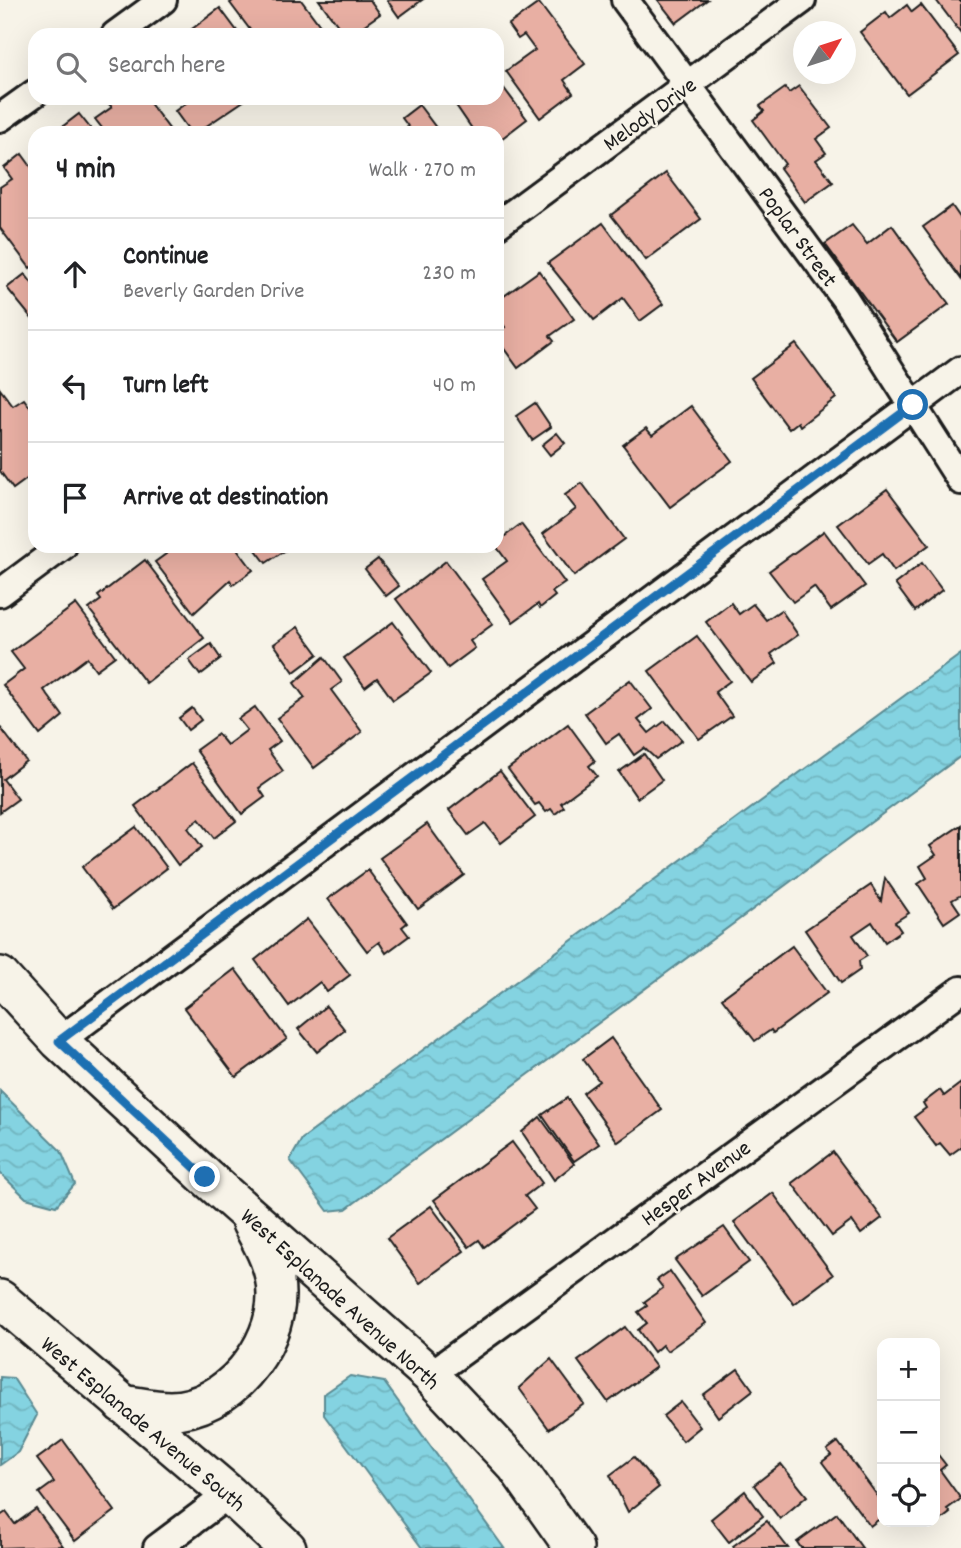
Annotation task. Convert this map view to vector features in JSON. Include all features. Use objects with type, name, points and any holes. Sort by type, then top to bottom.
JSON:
[{"type":"main road","name":"West Esplanade Avenue North","points":[[0,976],[59,1041],[430,1375],[516,1466],[574,1548]]},
{"type":"main road","points":[[122,1404],[172,1410],[204,1403],[231,1385],[255,1359],[274,1323],[276,1291],[268,1253],[246,1212]]},
{"type":"main road","name":"West Esplanade Avenue South","points":[[0,1299],[229,1494],[287,1548]]},
{"type":"street","points":[[125,28],[163,0]]},
{"type":"street","name":"Poplar Street","points":[[625,0],[845,299],[961,481]]},
{"type":"street","name":"Melody Drive","points":[[504,220],[802,0]]},
{"type":"street","points":[[0,118],[28,98]]},
{"type":"street","points":[[59,1041],[961,370]]},
{"type":"street","points":[[0,593],[54,553]]},
{"type":"street","name":"Hesper Avenue","points":[[430,1375],[961,990]]},
{"type":"street","points":[[157,1548],[229,1494]]},
{"type":"water","points":[[961,654],[961,756],[346,1209],[328,1211],[290,1160],[302,1139]]},
{"type":"water","points":[[0,1091],[61,1151],[75,1184],[56,1206],[26,1198],[0,1173]]},
{"type":"water","points":[[350,1376],[384,1382],[504,1548],[422,1548],[324,1415],[324,1394]]},
{"type":"water","points":[[0,1377],[13,1378],[37,1415],[18,1452],[0,1465]]},
{"type":"building","points":[[234,0],[301,0],[322,28],[249,28],[230,3]]},
{"type":"building","points":[[319,0],[370,0],[380,14],[360,28],[340,28]]},
{"type":"building","points":[[387,0],[422,0],[399,17]]},
{"type":"building","points":[[658,0],[707,0],[676,23]]},
{"type":"building","points":[[936,0],[961,0],[961,33]]},
{"type":"building","points":[[539,3],[585,64],[564,80],[573,93],[540,118],[506,71],[535,50],[524,35],[518,39],[508,25]]},
{"type":"building","points":[[907,5],[912,12],[921,5],[959,55],[907,94],[860,32],[886,12],[890,18]]},
{"type":"building","points":[[220,8],[235,28],[193,28]]},
{"type":"building","points":[[799,86],[831,128],[816,139],[826,153],[816,160],[833,182],[805,202],[780,168],[785,164],[753,120],[764,111],[760,106],[785,88],[789,93]]},
{"type":"building","points":[[504,88],[527,119],[504,137],[504,126],[470,126],[456,105],[504,105]]},
{"type":"building","points":[[110,105],[151,105],[167,126],[100,126],[95,119],[112,107]]},
{"type":"building","points":[[183,105],[238,105],[206,126],[186,126],[175,111]]},
{"type":"building","points":[[419,105],[435,126],[408,126],[402,118]]},
{"type":"building","points":[[79,114],[88,126],[63,126]]},
{"type":"building","points":[[22,154],[28,162],[28,265],[0,228],[0,187],[12,179],[4,168]]},
{"type":"building","points":[[666,173],[701,219],[646,260],[611,215]]},
{"type":"building","points":[[952,206],[961,219],[961,279],[923,227]]},
{"type":"building","points":[[603,223],[663,304],[640,321],[623,298],[594,320],[548,263]]},
{"type":"building","points":[[852,225],[867,244],[892,225],[949,304],[897,342],[825,244]]},
{"type":"building","points":[[539,271],[574,319],[550,336],[554,341],[518,368],[504,349],[504,296]]},
{"type":"building","points":[[25,274],[28,278],[28,314],[7,288]]},
{"type":"building","points":[[796,344],[836,398],[800,426],[798,422],[789,429],[751,378]]},
{"type":"building","points":[[0,389],[13,406],[24,399],[28,404],[28,478],[13,489],[0,471]]},
{"type":"building","points":[[535,403],[551,427],[532,440],[516,416]]},
{"type":"building","points":[[691,406],[732,461],[670,507],[623,445],[646,428],[652,435]]},
{"type":"building","points":[[557,433],[565,443],[550,455],[542,445]]},
{"type":"building","points":[[582,483],[624,539],[574,576],[543,534],[576,509],[565,495]]},
{"type":"building","points":[[887,489],[929,545],[894,571],[882,554],[868,564],[838,525]]},
{"type":"building","points":[[521,524],[565,583],[552,592],[555,596],[540,608],[538,604],[513,622],[482,579],[507,561],[501,553],[504,553],[504,537]]},
{"type":"building","points":[[824,531],[865,586],[831,610],[814,587],[793,602],[769,571]]},
{"type":"building","points":[[167,553],[240,553],[253,570],[233,585],[230,580],[194,613],[155,562]]},
{"type":"building","points":[[258,553],[281,553],[266,563]]},
{"type":"building","points":[[378,559],[399,586],[386,596],[365,569]]},
{"type":"building","points":[[145,560],[204,638],[146,683],[89,609],[101,600],[98,596]]},
{"type":"building","points":[[446,561],[493,624],[470,641],[475,648],[448,668],[396,599]]},
{"type":"building","points":[[922,563],[942,590],[915,611],[895,584]]},
{"type":"building","points":[[731,603],[739,614],[753,604],[766,620],[781,610],[798,635],[771,654],[777,663],[751,682],[706,622]]},
{"type":"building","points":[[76,604],[115,656],[96,670],[87,658],[44,690],[63,716],[40,735],[3,685],[24,669],[11,652]]},
{"type":"building","points":[[393,622],[431,673],[393,700],[377,678],[365,687],[344,658]]},
{"type":"building","points":[[298,627],[318,654],[294,672],[274,644]]},
{"type":"building","points":[[697,636],[730,681],[715,692],[732,716],[699,739],[649,671]]},
{"type":"building","points":[[211,644],[221,659],[200,675],[189,660]]},
{"type":"building","points":[[324,657],[342,682],[331,690],[362,732],[314,768],[277,718],[305,698],[294,683]]},
{"type":"building","points":[[630,680],[652,709],[638,720],[649,733],[665,721],[682,740],[656,759],[644,748],[634,755],[619,734],[606,743],[585,713]]},
{"type":"building","points":[[255,707],[280,741],[268,750],[283,771],[259,788],[265,797],[242,814],[196,750],[218,734],[227,745],[247,730],[238,719]]},
{"type":"building","points":[[192,708],[201,720],[188,730],[179,718]]},
{"type":"building","points":[[568,724],[595,761],[589,766],[597,776],[561,803],[564,807],[555,814],[551,809],[546,812],[539,803],[535,805],[508,769]]},
{"type":"building","points":[[0,727],[26,761],[3,779],[18,799],[0,812]]},
{"type":"building","points":[[644,754],[662,780],[637,798],[619,772]]},
{"type":"building","points":[[192,763],[236,821],[214,838],[199,819],[188,828],[202,847],[178,865],[135,806]]},
{"type":"building","points":[[500,771],[535,817],[501,843],[485,823],[468,835],[449,810]]},
{"type":"building","points":[[427,824],[464,875],[418,909],[380,858]]},
{"type":"building","points":[[961,825],[961,895],[952,900],[960,912],[944,923],[918,884],[927,878],[920,866],[936,855],[930,846]]},
{"type":"building","points":[[136,827],[167,868],[113,909],[82,867]]},
{"type":"building","points":[[368,870],[407,923],[402,927],[409,936],[386,953],[379,942],[367,951],[328,899]]},
{"type":"building","points":[[885,878],[909,913],[895,922],[901,931],[885,942],[872,922],[853,935],[867,956],[859,961],[860,970],[841,983],[805,930],[871,885],[881,901]]},
{"type":"building","points":[[307,919],[350,975],[327,992],[320,982],[289,1006],[255,960]]},
{"type":"building","points":[[792,946],[827,993],[773,1033],[771,1030],[755,1041],[722,998]]},
{"type":"building","points":[[235,969],[287,1039],[236,1077],[184,1008]]},
{"type":"building","points":[[326,1006],[345,1030],[317,1052],[298,1029]]},
{"type":"building","points":[[611,1038],[662,1110],[618,1142],[583,1093],[599,1081],[583,1059]]},
{"type":"building","points":[[961,1083],[961,1147],[950,1155],[940,1143],[936,1146],[914,1117],[926,1108],[923,1103],[940,1090],[944,1096]]},
{"type":"building","points":[[567,1098],[599,1144],[574,1161],[542,1115]]},
{"type":"building","points":[[540,1117],[574,1164],[554,1180],[522,1132]]},
{"type":"building","points":[[512,1142],[542,1183],[525,1196],[535,1209],[484,1247],[479,1240],[469,1247],[434,1200]]},
{"type":"building","points":[[833,1152],[882,1218],[861,1234],[852,1221],[832,1236],[792,1183]]},
{"type":"building","points":[[773,1193],[833,1275],[794,1304],[734,1222]]},
{"type":"building","points":[[431,1206],[464,1251],[420,1283],[387,1238]]},
{"type":"building","points":[[724,1227],[749,1262],[702,1296],[675,1260]]},
{"type":"building","points":[[670,1271],[706,1323],[667,1351],[662,1345],[654,1352],[638,1330],[647,1323],[638,1312],[647,1306],[644,1302],[663,1288],[657,1280]]},
{"type":"building","points":[[625,1327],[656,1367],[608,1402],[578,1361]]},
{"type":"building","points":[[551,1359],[584,1404],[549,1429],[519,1388]]},
{"type":"building","points":[[738,1369],[753,1390],[718,1417],[703,1395]]},
{"type":"building","points":[[681,1402],[700,1427],[683,1441],[663,1416]]},
{"type":"building","points":[[63,1440],[115,1511],[75,1541],[39,1493],[54,1482],[37,1459]]},
{"type":"building","points":[[838,1442],[877,1495],[877,1521],[870,1526],[822,1462],[831,1455],[827,1450]]},
{"type":"building","points":[[634,1457],[659,1487],[628,1512],[610,1475]]},
{"type":"building","points":[[940,1457],[946,1465],[940,1470]]},
{"type":"building","points":[[781,1464],[807,1496],[780,1519],[754,1485]]},
{"type":"building","points":[[940,1470],[961,1499],[947,1509],[950,1513],[940,1521]]},
{"type":"building","points":[[745,1491],[763,1516],[729,1542],[711,1519]]},
{"type":"building","points":[[36,1509],[63,1546],[0,1548],[0,1516],[6,1512],[15,1524]]},
{"type":"building","points":[[837,1513],[862,1548],[801,1548],[797,1542]]},
{"type":"building","points":[[767,1521],[788,1548],[734,1548],[733,1546]]},
{"type":"route","points":[[205,1177],[59,1041],[913,405]]}]
